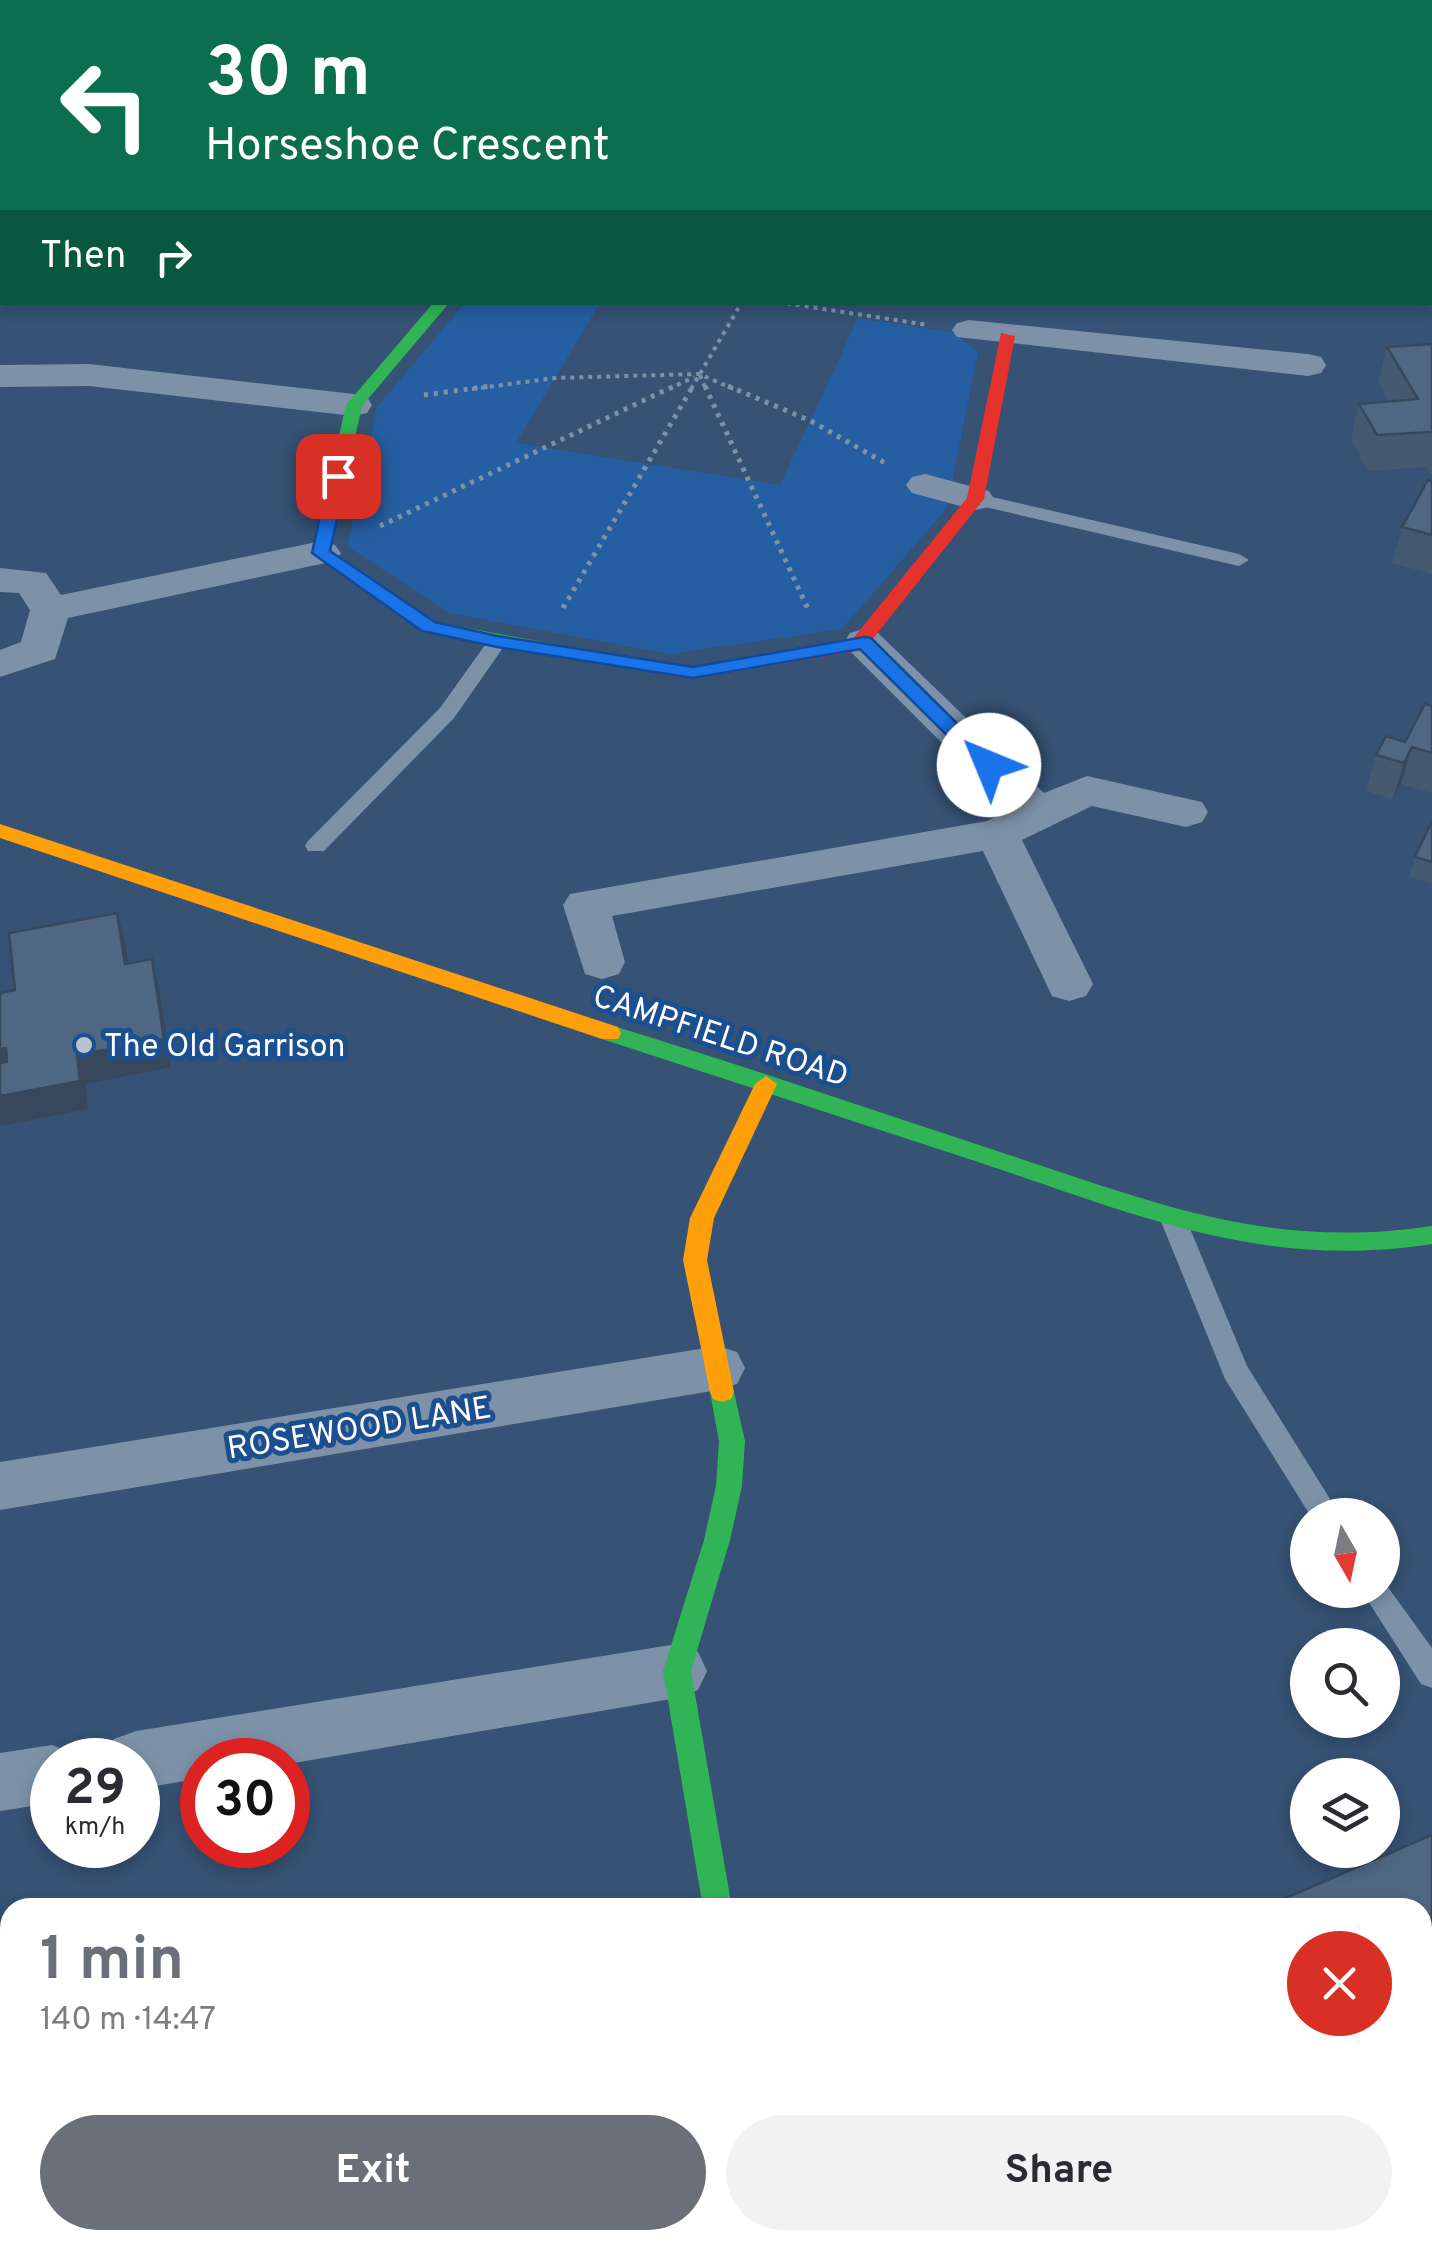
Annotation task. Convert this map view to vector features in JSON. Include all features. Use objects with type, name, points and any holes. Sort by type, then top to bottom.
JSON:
[{"type":"street","points":[[321,553],[354,404],[440,305]]},
{"type":"street","points":[[969,330],[1308,364]]},
{"type":"street","points":[[50,610],[321,553],[429,627],[497,642],[693,672],[846,647],[976,499],[1007,336]]},
{"type":"street","points":[[0,347],[89,375]]},
{"type":"street","points":[[0,376],[89,375],[354,404]]},
{"type":"street","points":[[925,485],[976,499]]},
{"type":"street","points":[[0,580],[32,581],[50,610],[40,650],[0,664]]},
{"type":"street","points":[[846,647],[1039,814]]},
{"type":"street","points":[[602,962],[586,905],[998,834],[1088,790],[1186,812]]},
{"type":"street","name":"CAMPFIELD ROAD","points":[[0,831],[1215,1231],[1308,1244],[1356,1244],[1432,1235]]},
{"type":"street","points":[[998,834],[1069,984]]},
{"type":"street","points":[[716,1898],[678,1671],[729,1486],[732,1440],[695,1260],[702,1218],[766,1084]]},
{"type":"street","name":"ROSEWOOD LANE","points":[[0,1486],[718,1368]]},
{"type":"street","points":[[160,1756],[678,1671]]},
{"type":"street","points":[[0,1782],[30,1777]]},
{"type":"lane","points":[[976,499],[1239,560]]},
{"type":"lane","points":[[316,846],[447,713],[497,642]]},
{"type":"lane","points":[[1173,1219],[1235,1371],[1315,1498]]},
{"type":"lane","points":[[1388,1608],[1432,1674]]},
{"type":"path","points":[[540,648],[740,305]]},
{"type":"path","points":[[798,305],[969,330]]},
{"type":"path","points":[[321,553],[699,374]]},
{"type":"path","points":[[699,374],[846,647]]},
{"type":"path","points":[[354,404],[555,378],[699,374],[810,420],[925,485]]},
{"type":"shaded area","points":[[463,305],[599,305],[516,443],[780,485],[858,318],[952,332],[978,352],[947,508],[842,629],[670,654],[449,613],[347,546],[377,407]]},
{"type":"building","points":[[1432,344],[1432,432],[1377,435],[1359,404],[1418,399],[1387,347]]},
{"type":"building","points":[[1428,480],[1432,481],[1432,535],[1402,527]]},
{"type":"building","points":[[1425,704],[1432,706],[1432,753],[1412,747],[1404,763],[1376,755],[1386,736],[1405,742]]},
{"type":"building","points":[[1432,821],[1432,862],[1415,857]]},
{"type":"building","name":"The Old Garrison","points":[[117,913],[125,964],[152,959],[164,1039],[77,1055],[80,1081],[0,1096],[0,1063],[7,1062],[6,1048],[0,1049],[0,993],[15,990],[9,933]]},
{"type":"building","points":[[1432,1835],[1432,1898],[1286,1898],[1356,1868],[1400,1868],[1400,1849]]},
{"type":"traffic: fast","points":[[440,305],[354,405],[321,553],[429,627],[597,658]]},
{"type":"traffic: fast","points":[[610,1033],[1204,1227],[1318,1243],[1432,1235]]},
{"type":"traffic: fast","points":[[716,1898],[677,1671],[717,1540],[729,1486],[732,1441],[722,1392]]},
{"type":"traffic: slow","points":[[0,831],[610,1033]]},
{"type":"traffic: slow","points":[[722,1392],[695,1260],[702,1218],[766,1084]]},
{"type":"traffic: jam","points":[[597,658],[693,673],[857,646],[975,499],[1007,336]]},
{"type":"place","name":"The Old Garrison","points":[[84,1045]]},
{"type":"route","points":[[338,476],[321,553],[429,627],[679,672],[864,642],[989,765]]}]
